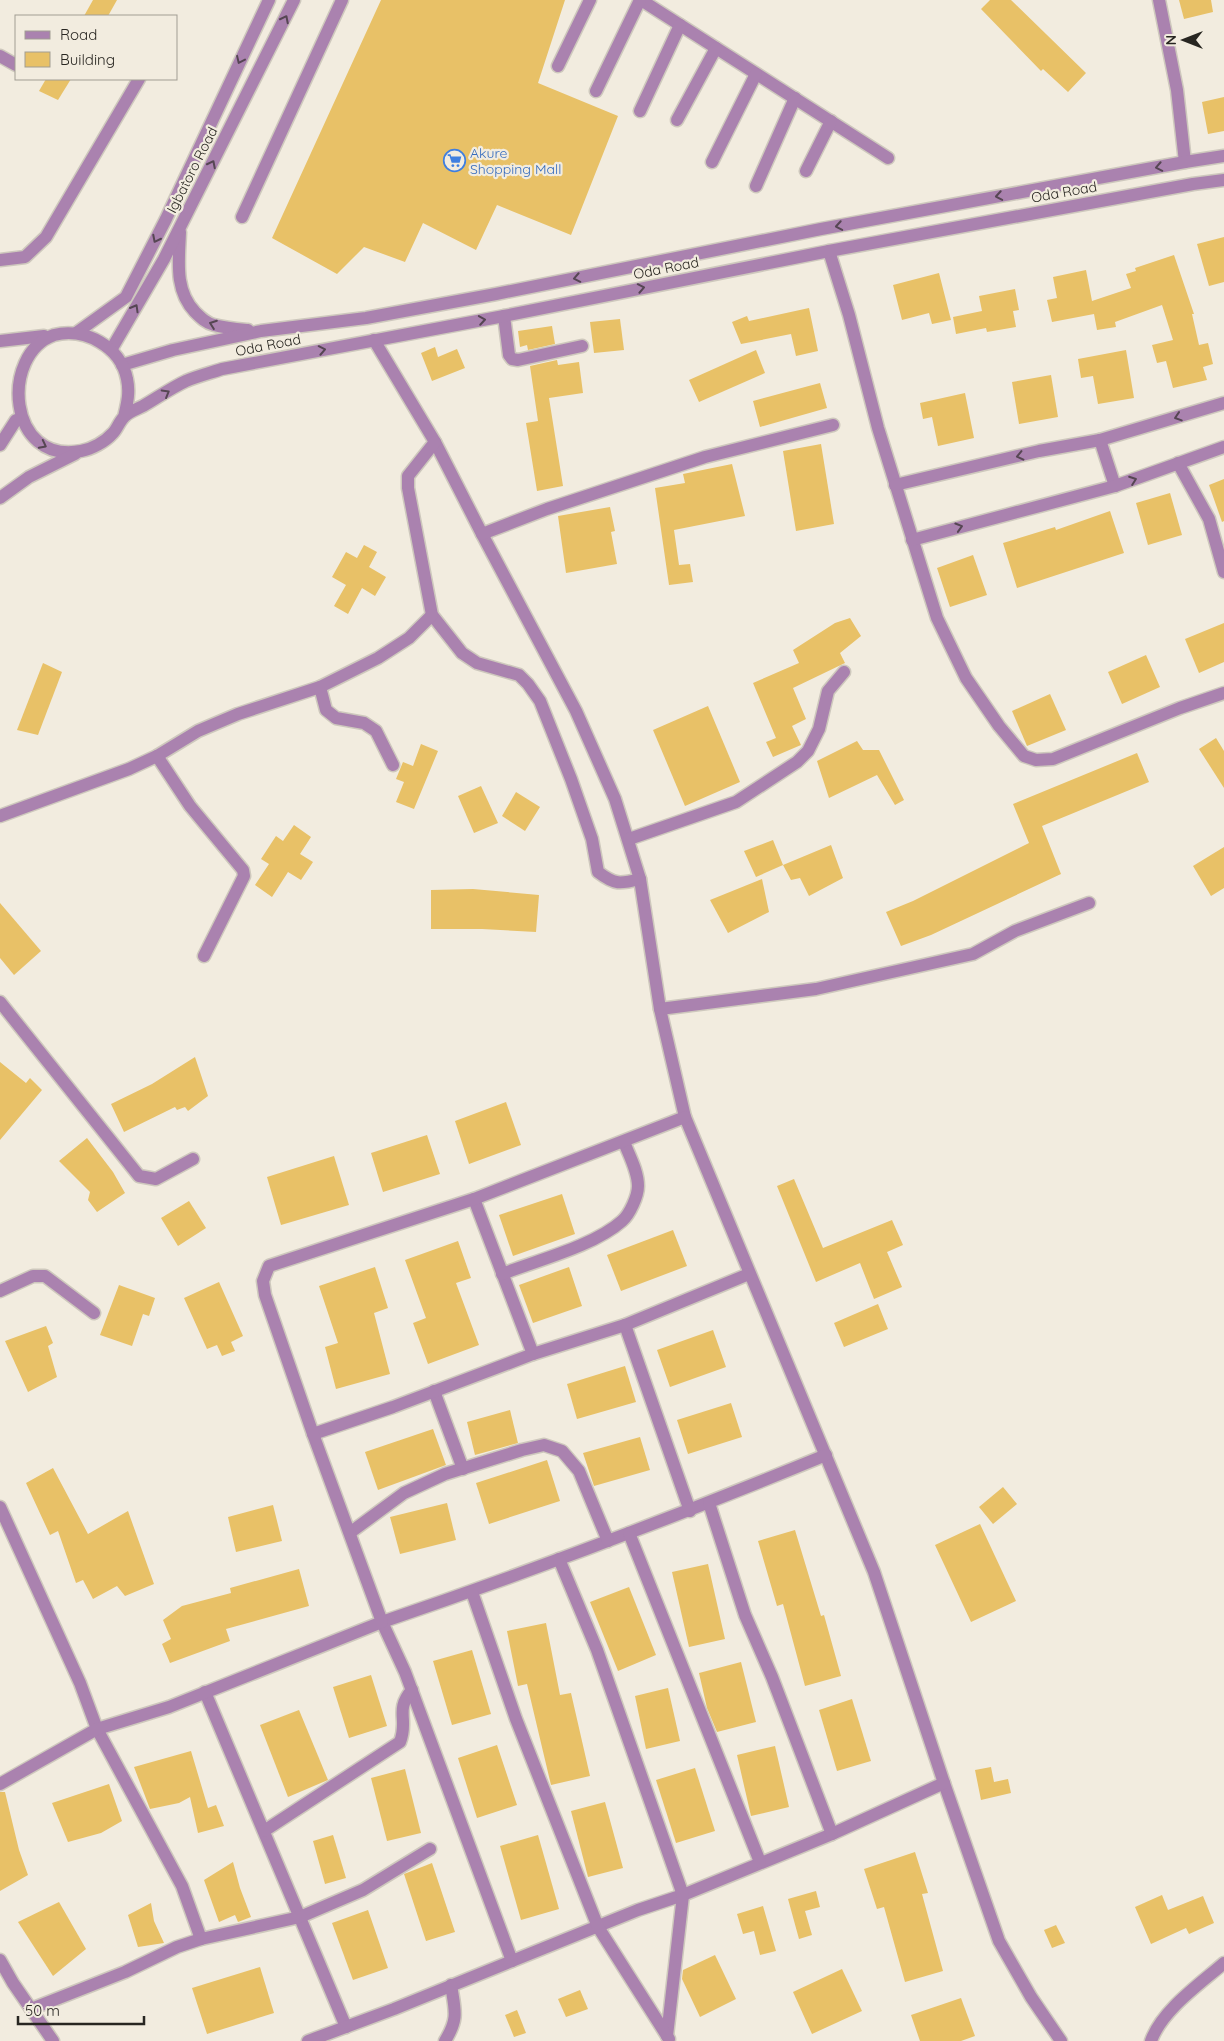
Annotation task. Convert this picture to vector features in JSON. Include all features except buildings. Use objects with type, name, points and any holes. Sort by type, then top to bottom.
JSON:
[{"type":"street","name":"Igbatoro Road","points":[[76,333],[126,297],[166,219],[269,0]]},
{"type":"street","name":"Igbatoro Road","points":[[110,350],[164,259],[294,0]]},
{"type":"street","points":[[242,217],[342,0]]},
{"type":"street","points":[[558,66],[590,0]]},
{"type":"street","points":[[596,91],[640,0],[888,158]]},
{"type":"street","points":[[1159,0],[1176,90],[1185,162]]},
{"type":"street","points":[[640,111],[680,26]]},
{"type":"street","points":[[677,120],[716,48]]},
{"type":"street","points":[[0,56],[15,64]]},
{"type":"street","points":[[712,162],[756,74]]},
{"type":"street","points":[[0,260],[25,257],[46,237],[138,80]]},
{"type":"street","points":[[756,186],[795,98]]},
{"type":"street","points":[[806,172],[831,122]]},
{"type":"street","name":"Oda Road","points":[[122,365],[173,350],[261,331],[366,318],[820,229],[1224,156]]},
{"type":"street","name":"Oda Road","points":[[124,417],[186,382],[222,369],[504,316],[829,250],[1224,180]]},
{"type":"street","points":[[180,227],[178,274],[183,295],[190,307],[202,319],[212,325],[261,331]]},
{"type":"street","points":[[829,250],[849,315],[895,485],[937,618],[966,678],[1024,756],[1036,760],[1053,759],[1180,708],[1224,693]]},
{"type":"street","points":[[504,316],[509,355],[512,359],[518,360],[582,346]]},
{"type":"street","points":[[0,341],[76,333],[94,338],[110,350],[122,365],[127,379],[129,398],[124,417],[114,433],[99,445],[29,477],[0,498]]},
{"type":"street","points":[[54,335],[35,344],[20,360],[12,380],[8,398],[16,420],[27,435],[43,446],[62,452],[81,452]]},
{"type":"street","points":[[374,340],[435,442],[576,711],[615,800],[640,879],[660,1009],[686,1117],[749,1274],[874,1572],[944,1784],[999,1941],[1031,1997],[1061,2041]]},
{"type":"street","points":[[895,485],[1039,451],[1100,440],[1224,403]]},
{"type":"street","points":[[0,445],[16,420]]},
{"type":"street","points":[[482,534],[705,457],[833,425]]},
{"type":"street","points":[[1100,440],[1115,486]]},
{"type":"street","points":[[435,442],[408,476],[408,488],[432,615],[462,653],[477,663],[519,675],[528,684],[540,701],[571,779],[592,839],[598,872],[610,881],[622,884],[640,879]]},
{"type":"street","points":[[912,540],[1115,486],[1224,447]]},
{"type":"street","points":[[1178,463],[1209,519],[1224,572]]},
{"type":"street","points":[[0,816],[129,769],[157,756],[198,732],[238,714],[320,687],[378,658],[409,638],[432,615]]},
{"type":"street","points":[[628,839],[736,802],[797,762],[808,751],[819,729],[828,692],[844,672]]},
{"type":"street","points":[[320,687],[326,710],[336,718],[364,723],[376,731],[393,765]]},
{"type":"street","points":[[157,756],[190,806],[242,870],[244,876],[204,956]]},
{"type":"street","points":[[660,1009],[816,989],[973,954],[1015,931],[1089,903]]},
{"type":"street","points":[[0,1002],[139,1176],[156,1179],[193,1159]]},
{"type":"street","points":[[512,1960],[412,1690],[382,1622],[351,1532],[313,1434],[262,1282],[270,1266],[474,1199],[686,1117]]},
{"type":"street","points":[[502,1274],[594,1240],[623,1220],[634,1202],[638,1186],[636,1174],[624,1142]]},
{"type":"street","points":[[474,1199],[533,1354]]},
{"type":"street","points":[[313,1434],[533,1354],[625,1325],[749,1274]]},
{"type":"street","points":[[0,1291],[33,1276],[45,1276],[94,1312]]},
{"type":"street","points":[[625,1325],[690,1511]]},
{"type":"street","points":[[434,1391],[463,1468]]},
{"type":"street","points":[[351,1532],[404,1493],[445,1474],[544,1445],[562,1451],[579,1471],[608,1541]]},
{"type":"street","points":[[0,1784],[97,1729],[169,1707],[382,1622],[472,1592],[709,1504],[826,1456]]},
{"type":"street","points":[[709,1504],[745,1615],[772,1677],[832,1834]]},
{"type":"street","points":[[0,1507],[80,1683],[97,1729],[182,1886],[201,1939]]},
{"type":"street","points":[[628,1533],[760,1862]]},
{"type":"street","points":[[559,1559],[597,1650],[683,1895],[669,2038]]},
{"type":"street","points":[[472,1592],[516,1719],[598,1927],[669,2038]]},
{"type":"street","points":[[264,1832],[400,1742],[404,1730],[402,1707],[404,1699],[412,1690]]},
{"type":"street","points":[[205,1692],[346,2027]]},
{"type":"street","points":[[308,2041],[638,1910],[683,1895],[832,1834],[944,1784]]},
{"type":"street","points":[[31,2008],[125,1972],[177,1947],[201,1939],[300,1917],[363,1890],[430,1849]]},
{"type":"street","points":[[0,1960],[53,2041]]},
{"type":"street","points":[[1151,2041],[1157,2028],[1177,2003],[1224,1963]]},
{"type":"street","points":[[445,2041],[454,2026],[455,2011],[451,1985]]},
{"type":"place","name":"Akure Shopping Mall","points":[[454,161]]}]
